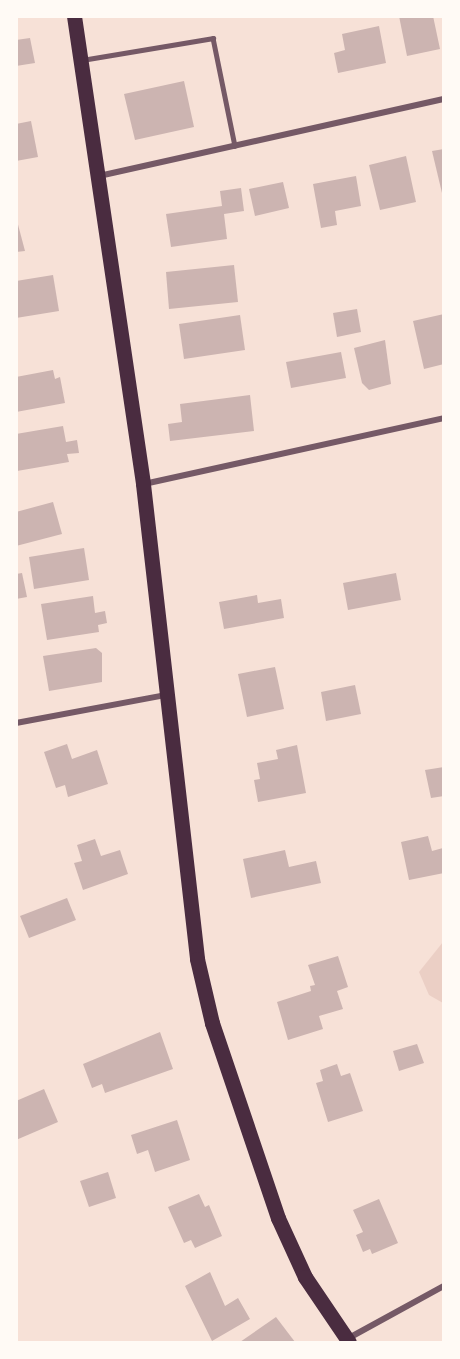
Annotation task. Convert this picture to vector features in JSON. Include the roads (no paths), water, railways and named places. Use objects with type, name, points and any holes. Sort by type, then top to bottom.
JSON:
[{"type":"main road","points":[[74,16],[143,484],[186,890],[212,1023],[278,1218],[305,1277],[348,1341]]},
{"type":"street","points":[[99,176],[444,99]]},
{"type":"street","points":[[143,484],[444,418]]},
{"type":"street","points":[[16,723],[166,695]]},
{"type":"street","points":[[348,1341],[444,1286]]},
{"type":"lane","points":[[81,61],[213,38],[235,146]]}]
